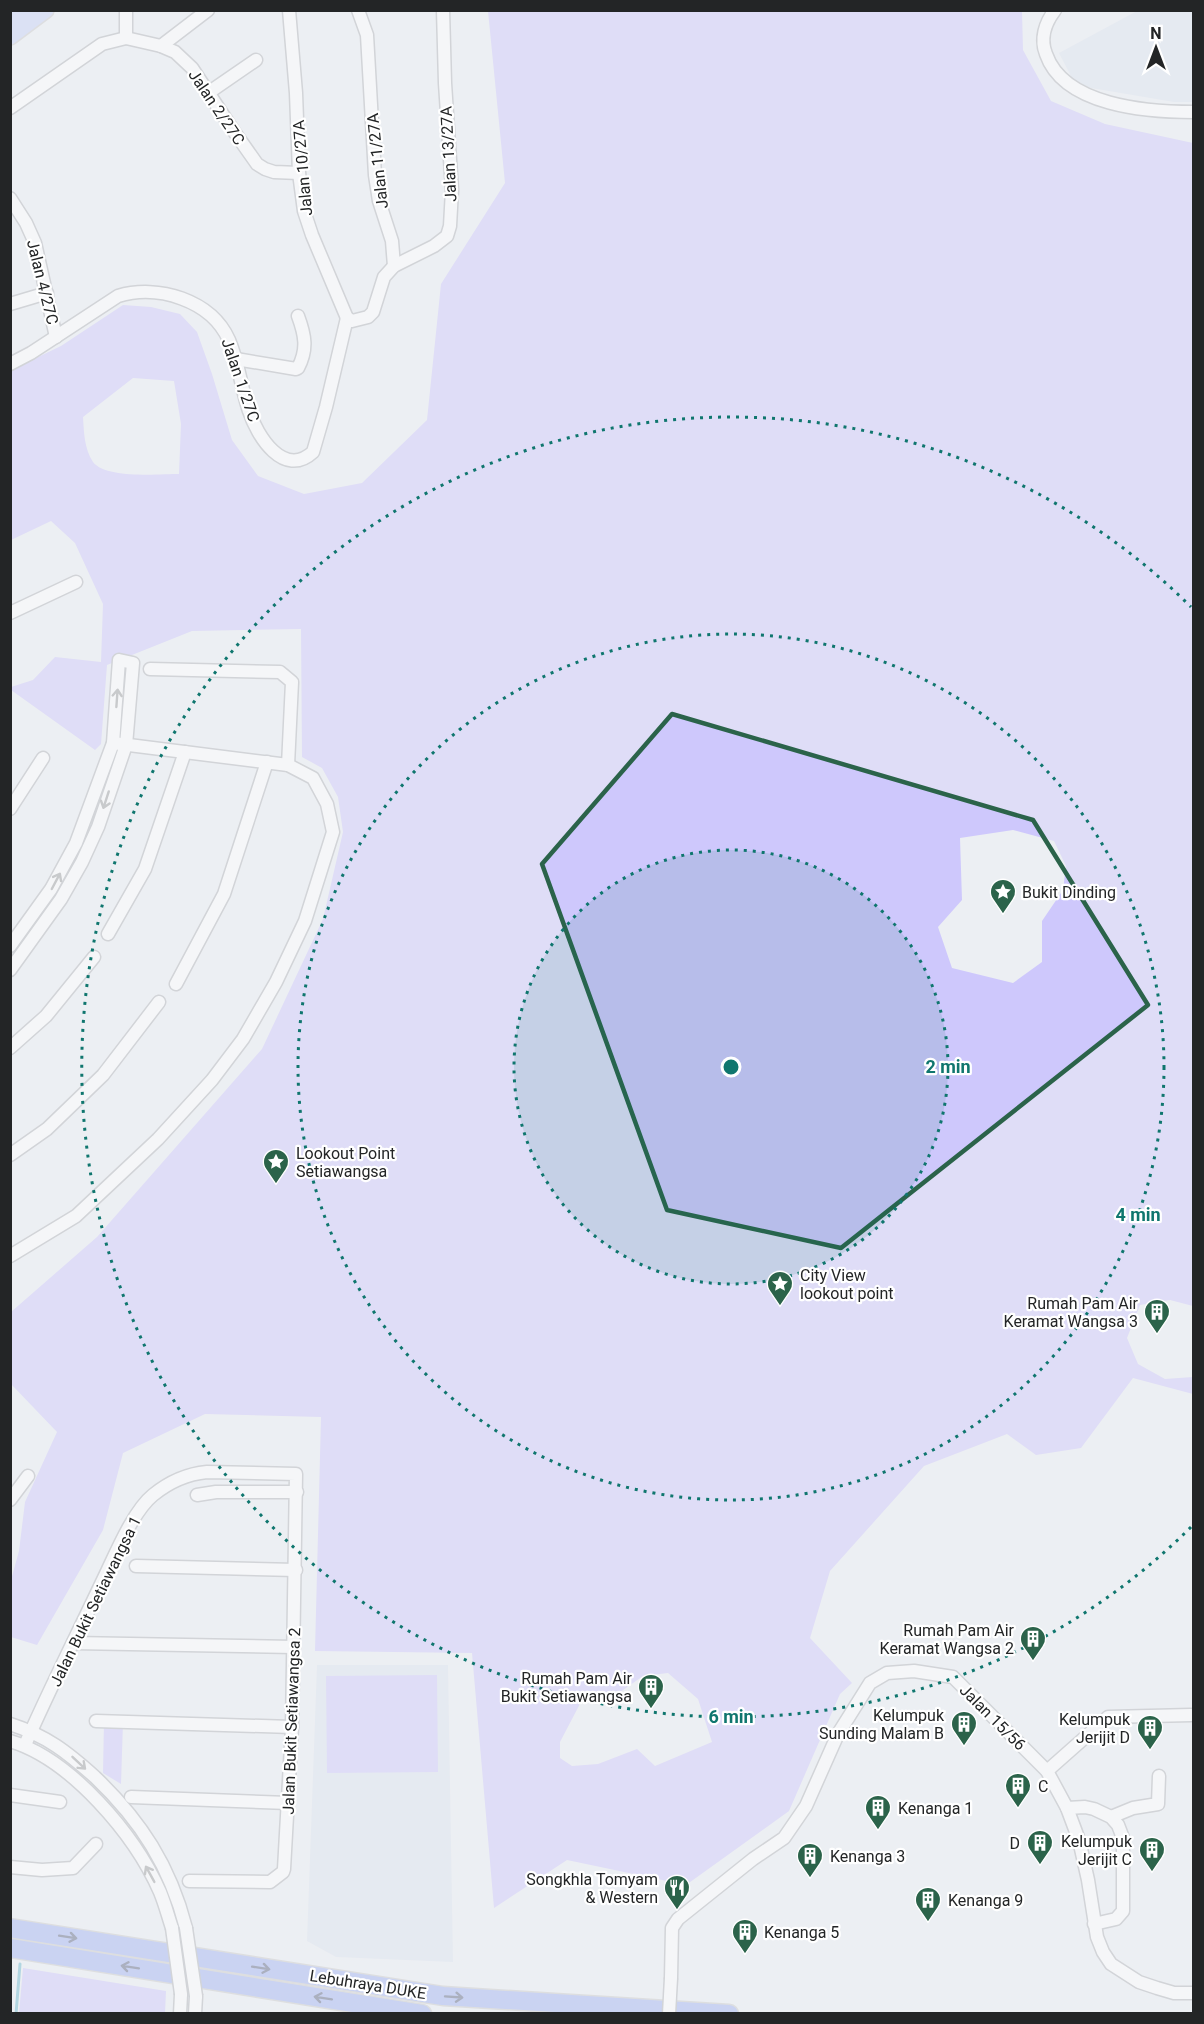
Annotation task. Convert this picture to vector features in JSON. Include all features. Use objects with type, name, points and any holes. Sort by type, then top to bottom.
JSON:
[{"type":"highway","name":"Lebuhraya DUKE","points":[[10,1928],[443,1996],[729,2013]]},
{"type":"highway","name":"Lebuhraya DUKE","points":[[10,1948],[422,2013]]},
{"type":"main road","points":[[10,20],[24,10]]},
{"type":"main road","points":[[10,37],[46,10]]},
{"type":"street","points":[[10,108],[90,51],[112,41],[126,38],[126,10]]},
{"type":"street","points":[[161,46],[208,10]]},
{"type":"street","name":"Jalan 10/27A","points":[[289,10],[299,173],[307,222],[347,318]]},
{"type":"street","name":"Jalan 11/27A","points":[[358,10],[367,35],[378,201],[392,241],[394,266]]},
{"type":"street","name":"Jalan 13/27A","points":[[394,266],[447,237],[450,226],[452,190],[443,10]]},
{"type":"street","points":[[1055,10],[1044,33],[1043,46],[1049,63],[1072,87],[1100,100],[1164,112],[1194,112]]},
{"type":"street","name":"Jalan 2/27C","points":[[126,38],[161,46],[183,58],[257,164],[274,172],[299,173]]},
{"type":"street","points":[[208,93],[256,60]]},
{"type":"street","name":"Jalan 4/27C","points":[[10,198],[27,224],[35,243],[56,337]]},
{"type":"street","points":[[347,318],[352,321],[368,317],[373,312],[384,277],[394,266]]},
{"type":"street","name":"Jalan 1/27C","points":[[10,364],[118,296],[130,293],[160,292],[188,301],[214,319],[228,339],[236,359],[248,410],[262,438],[280,457],[290,461],[299,460],[313,452],[347,318]]},
{"type":"street","points":[[10,304],[47,293]]},
{"type":"street","points":[[236,359],[298,368],[306,338],[297,316]]},
{"type":"street","points":[[10,613],[76,582]]},
{"type":"street","points":[[10,946],[24,930],[51,889],[76,843],[119,744],[119,660],[133,663],[119,744],[98,827],[61,899],[10,970]]},
{"type":"street","points":[[150,669],[280,672],[292,682],[288,765]]},
{"type":"street","points":[[10,1256],[76,1216],[158,1139],[212,1080],[243,1039],[276,982],[305,921],[333,832],[327,804],[314,778],[288,765],[119,744]]},
{"type":"street","points":[[108,934],[145,869],[185,752]]},
{"type":"street","points":[[10,808],[43,758]]},
{"type":"street","points":[[176,984],[224,894],[267,762]]},
{"type":"street","points":[[10,927],[24,930]]},
{"type":"street","points":[[10,1048],[46,1016],[94,957]]},
{"type":"street","points":[[10,1155],[47,1129],[103,1075],[159,1002]]},
{"type":"street","name":"Jalan Bukit Setiawangsa 1","points":[[25,1745],[137,1513],[151,1496],[176,1480],[192,1474],[207,1472],[294,1473]]},
{"type":"street","name":"Jalan Bukit Setiawangsa 2","points":[[189,1881],[273,1882],[284,1869],[292,1726],[296,1570],[297,1476],[294,1473]]},
{"type":"street","points":[[10,1500],[28,1476]]},
{"type":"street","points":[[197,1495],[216,1492],[297,1492]]},
{"type":"street","points":[[136,1566],[296,1570]]},
{"type":"street","points":[[73,1643],[294,1647]]},
{"type":"street","name":"Jalan 15/56","points":[[669,2013],[672,1928],[678,1919],[753,1859],[784,1838],[806,1806],[844,1725],[870,1683],[887,1673],[914,1671],[953,1677],[1047,1772],[1067,1809],[1079,1840],[1088,1880],[1094,1924],[1102,1952],[1111,1964],[1123,1973],[1157,1988],[1174,1993],[1194,1993]]},
{"type":"street","points":[[1047,1772],[1108,1717],[1191,1715]]},
{"type":"street","points":[[96,1721],[292,1726]]},
{"type":"street","points":[[10,1724],[51,1740],[70,1754],[116,1797],[146,1834],[179,1901],[186,1928],[196,1996],[195,2013]]},
{"type":"street","points":[[10,1741],[25,1745],[71,1776],[109,1814],[134,1845],[160,1893],[172,1928],[181,1994],[180,2013]]},
{"type":"street","points":[[1111,1817],[1132,1808],[1158,1804],[1159,1776]]},
{"type":"street","points":[[10,1795],[60,1802]]},
{"type":"street","points":[[131,1797],[288,1803]]},
{"type":"street","points":[[1067,1809],[1085,1807],[1111,1817],[1118,1824],[1123,1838],[1123,1911],[1116,1920],[1094,1924]]},
{"type":"street","points":[[10,1867],[42,1870],[73,1868],[96,1844]]},
{"type":"highlighted area","points":[[672,714],[1033,820],[1148,1005],[841,1248],[667,1210],[542,864]]},
{"type":"shaded area","points":[[488,11],[1022,11],[1023,50],[1051,101],[1105,124],[1193,143],[1193,1306],[1170,1300],[1140,1305],[1127,1338],[1138,1364],[1165,1379],[1193,1377],[1193,1394],[1133,1378],[1081,1448],[1036,1455],[1007,1434],[924,1466],[830,1571],[810,1638],[852,1683],[840,1694],[789,1811],[686,1885],[567,1860],[494,1908],[472,1653],[315,1651],[321,1417],[205,1414],[123,1453],[103,1530],[37,1645],[11,1637],[11,1580],[19,1551],[25,1502],[57,1432],[11,1384],[11,1312],[97,1237],[262,1049],[323,919],[343,832],[338,797],[322,768],[302,757],[301,629],[192,631],[107,665],[101,744],[95,750],[11,690],[11,687],[33,680],[55,657],[101,662],[103,604],[75,543],[51,521],[11,540],[11,370],[61,346],[123,305],[151,307],[180,314],[197,332],[232,440],[258,476],[304,494],[362,483],[427,420],[441,284],[505,183]],"holes":[[[133,378],[174,381],[181,424],[179,474],[133,474],[109,471],[93,462],[90,457],[85,440],[83,417]],[[1013,830],[1054,841],[1066,866],[1063,890],[1042,921],[1042,962],[1013,983],[952,968],[938,927],[962,900],[960,838]],[[668,1673],[698,1699],[712,1742],[655,1766],[637,1749],[598,1764],[572,1766],[560,1758],[560,1742],[582,1700],[598,1694],[616,1695],[643,1676]]]},
{"type":"shaded area","points":[[1137,11],[1193,11],[1193,102],[1174,102],[1091,88],[1073,80],[1059,53]]},
{"type":"shaded area","points":[[317,1665],[448,1665],[453,1962],[336,1957],[307,1941]]},
{"type":"shaded area","points":[[437,1675],[438,1772],[327,1773],[326,1676]]},
{"type":"shaded area","points":[[104,1721],[123,1722],[121,1784],[103,1773]]},
{"type":"shaded area","points":[[23,1968],[166,1991],[165,2013],[19,2013]]},
{"type":"waterway","points":[[16,2014],[20,1964]]},
{"type":"place","name":"Bukit Dinding","points":[[1003,915]]},
{"type":"place","name":"Lookout Point Setiawangsa","points":[[276,1185]]},
{"type":"place","name":"City View lookout point","points":[[780,1307]]},
{"type":"place","name":"Rumah Pam Air Keramat Wangsa 3","points":[[1157,1335]]},
{"type":"place","name":"Rumah Pam Air Keramat Wangsa 2","points":[[1033,1662]]},
{"type":"place","name":"Rumah Pam Air Bukit Setiawangsa","points":[[651,1710]]},
{"type":"place","name":"Kelumpuk Sunding Malam B","points":[[964,1747]]},
{"type":"place","name":"Kelumpuk Jerijit D","points":[[1150,1751]]},
{"type":"place","name":"C","points":[[1018,1809]]},
{"type":"place","name":"Kenanga 1","points":[[878,1831]]},
{"type":"place","name":"D","points":[[1040,1866]]},
{"type":"place","name":"Kelumpuk Jerijit C","points":[[1152,1873]]},
{"type":"place","name":"Kenanga 3","points":[[810,1879]]},
{"type":"place","name":"Songkhla Tomyam & Western","points":[[677,1911]]},
{"type":"place","name":"Kenanga 9","points":[[928,1923]]},
{"type":"place","name":"Kenanga 5","points":[[745,1955]]}]
